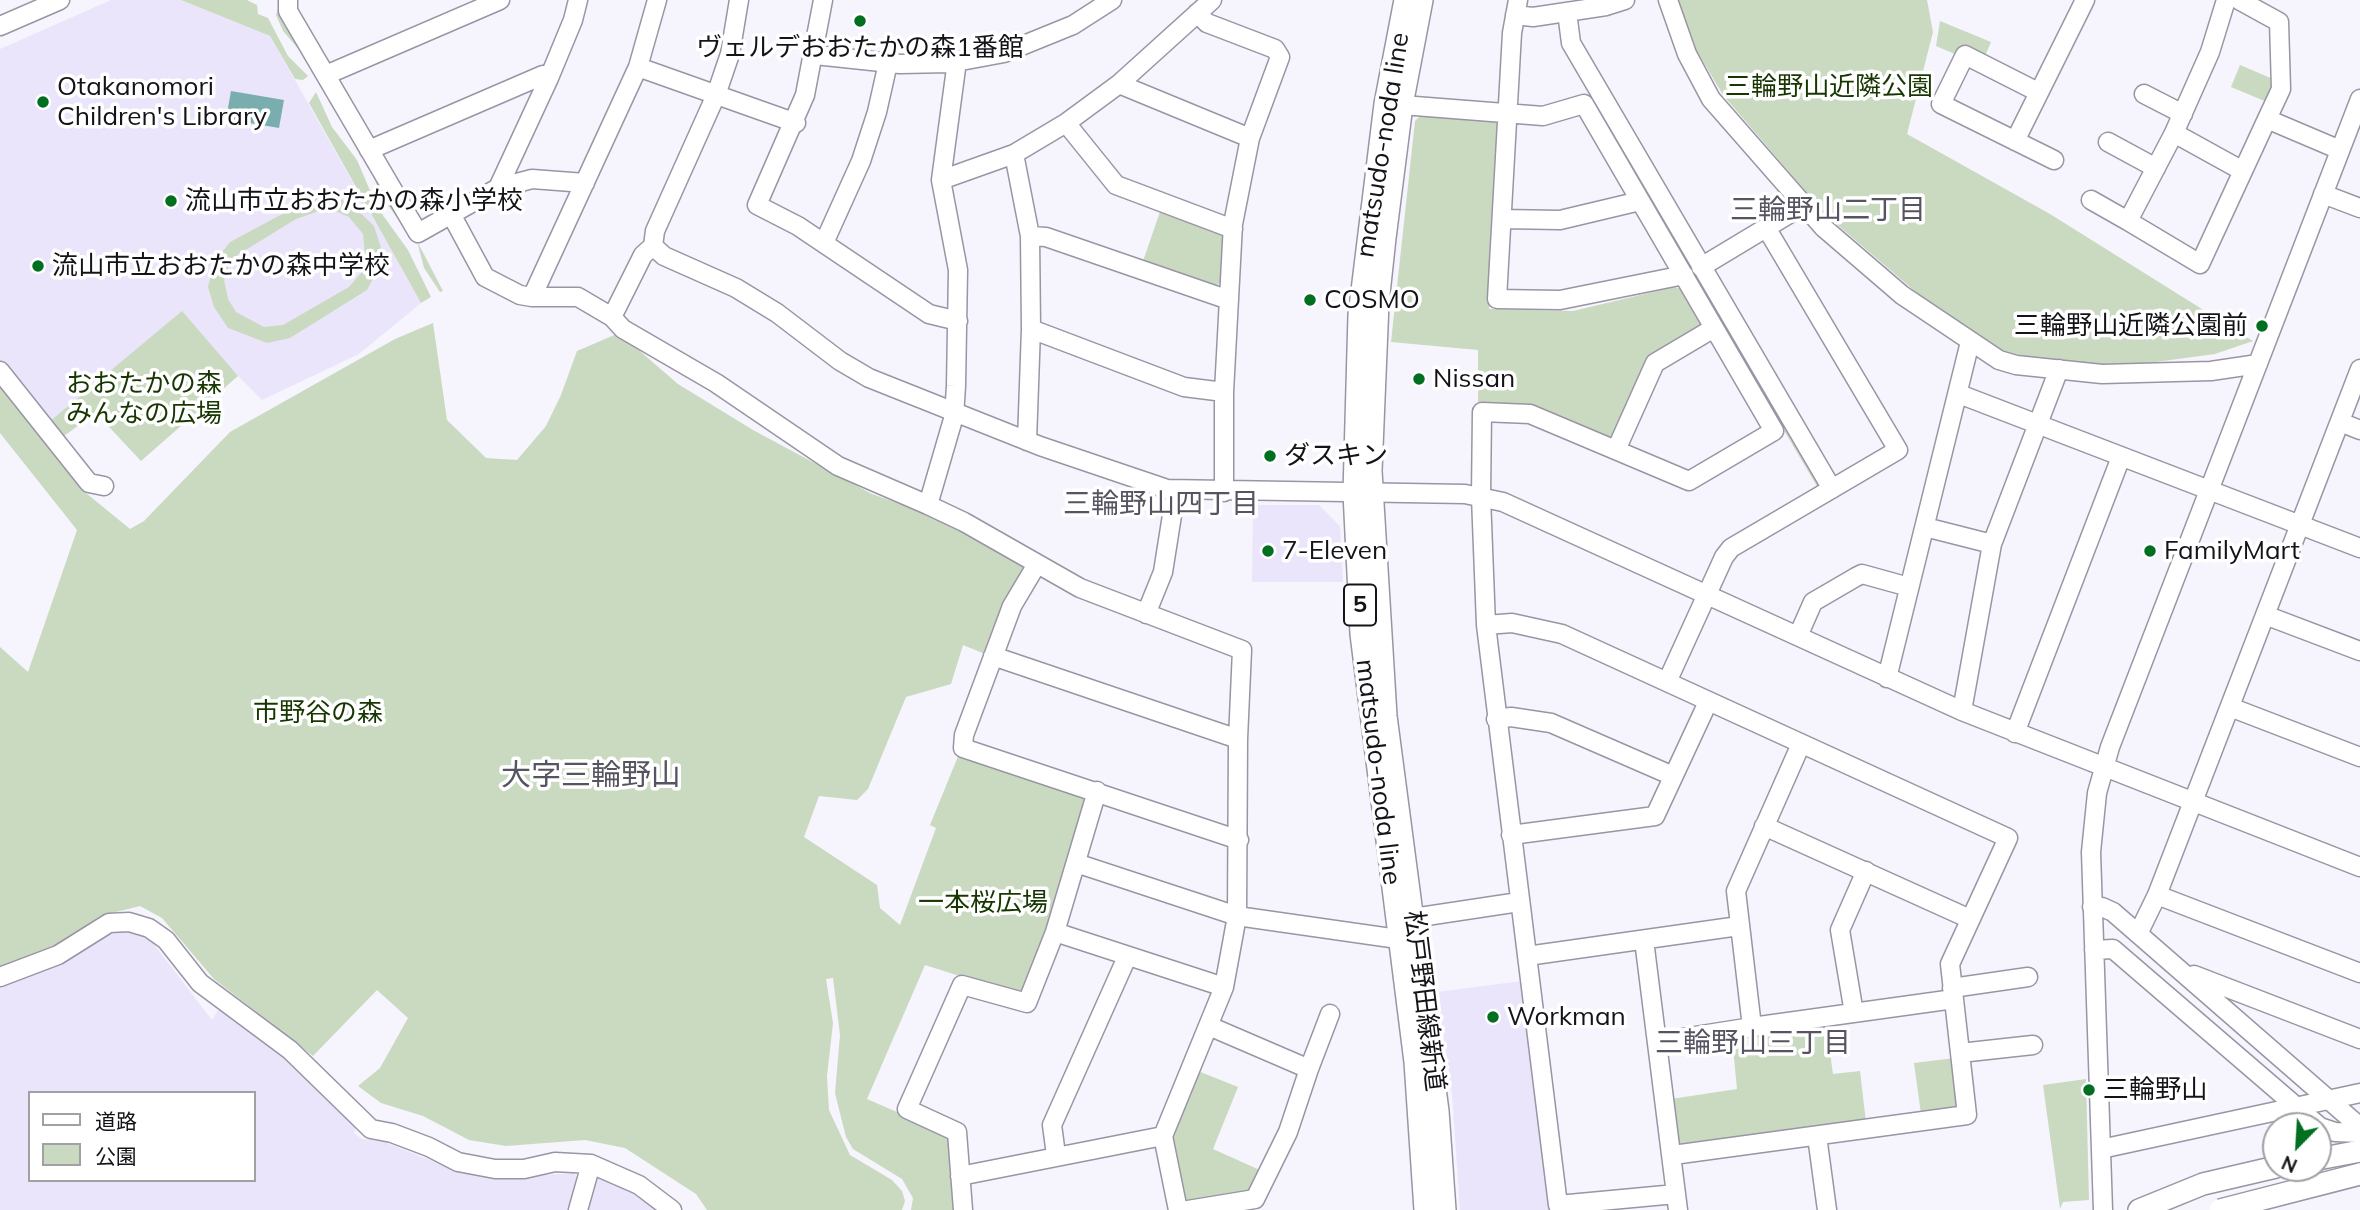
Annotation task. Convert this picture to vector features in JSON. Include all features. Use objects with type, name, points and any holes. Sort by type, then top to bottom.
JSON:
[{"type":"main road","name":"松戸野田線新道","points":[[1405,1],[1402,105],[1378,303],[1363,493],[1386,716],[1438,1111],[1445,1210]]},
{"type":"main road","name":"matsudo-noda line","points":[[1405,1],[1385,104],[1359,316],[1363,493],[1361,634],[1419,1102],[1425,1210]]},
{"type":"main road","points":[[2332,1156],[2360,1151]]},
{"type":"main road","points":[[2139,1210],[2236,1175],[2262,1170]]},
{"type":"main road","points":[[2220,1210],[2360,1174]]},
{"type":"street","points":[[0,26],[60,0]]},
{"type":"street","points":[[288,0],[288,11],[418,233],[498,188],[532,179],[585,183]]},
{"type":"street","points":[[326,75],[500,0]]},
{"type":"street","points":[[498,188],[549,78],[573,20],[578,0]]},
{"type":"street","points":[[532,297],[638,67],[657,0]]},
{"type":"street","points":[[612,317],[643,255],[653,246],[655,230],[716,95],[730,54],[739,0]]},
{"type":"street","points":[[823,0],[815,55],[796,123],[757,205],[824,243],[929,314],[958,321]]},
{"type":"street","points":[[815,55],[888,63],[957,61],[1004,53],[1044,39],[1112,0]]},
{"type":"street","points":[[941,180],[1014,154],[1066,123],[1119,84],[1212,0]]},
{"type":"street","points":[[1625,0],[1533,17],[1516,8],[1507,112],[1497,299],[1560,300],[1684,275]]},
{"type":"street","points":[[1668,0],[1687,54],[1711,99],[1824,228],[1902,295],[1999,360],[2016,365],[2119,374],[2211,371],[2258,364]]},
{"type":"street","points":[[2015,141],[2085,0]]},
{"type":"street","points":[[2128,222],[2175,133],[2210,52],[2227,0]]},
{"type":"street","points":[[2091,200],[2200,264],[2226,212],[2241,170],[2281,89],[2279,22],[2239,0]]},
{"type":"street","points":[[1567,12],[1571,43],[1832,489]]},
{"type":"street","points":[[1197,13],[1207,23],[1275,48],[1280,57],[1250,138],[1233,229],[1224,392],[1224,492]]},
{"type":"street","points":[[2038,92],[1965,55],[1941,104],[2054,160]]},
{"type":"street","points":[[928,506],[954,413],[958,270],[941,180],[957,61]]},
{"type":"street","points":[[824,243],[861,161],[877,112],[888,63]]},
{"type":"street","points":[[638,67],[796,123]]},
{"type":"street","points":[[369,150],[543,75],[549,78]]},
{"type":"street","points":[[1119,84],[1250,138]]},
{"type":"street","points":[[2144,94],[2183,114]]},
{"type":"street","points":[[2103,1210],[2092,907],[2094,813],[2104,769],[2360,99]]},
{"type":"street","points":[[1402,105],[1543,116],[1584,104],[1774,431],[1689,481],[1530,414],[1482,412],[1481,497],[1486,625],[1558,1205],[1677,1202],[1644,940]]},
{"type":"street","points":[[2267,119],[2340,150]]},
{"type":"street","points":[[1066,123],[1116,185],[1233,229]]},
{"type":"street","points":[[2175,133],[2241,170]]},
{"type":"street","points":[[2108,142],[2156,167]]},
{"type":"street","points":[[1014,154],[1030,236],[1031,329],[1027,441]]},
{"type":"street","points":[[2323,194],[2360,208]]},
{"type":"street","points":[[1502,219],[1560,220],[1640,201]]},
{"type":"street","points":[[1701,267],[1804,205]]},
{"type":"street","points":[[451,214],[485,277],[520,295],[578,298],[612,317],[623,329],[716,383],[838,466],[964,522],[1080,589],[1242,650],[1238,738],[1237,916],[1224,987],[1163,1136],[1178,1210]]},
{"type":"street","points":[[1667,682],[1706,594],[1731,548],[1898,450],[1767,229]]},
{"type":"street","points":[[1030,236],[1046,237],[1229,300]]},
{"type":"street","points":[[653,246],[664,256],[736,288],[777,313],[840,361],[869,378],[954,413],[1142,483],[1176,490],[1224,492],[1481,497],[1525,510],[1962,711],[2104,769],[2360,867]]},
{"type":"street","points":[[1616,450],[1655,363],[1713,328]]},
{"type":"street","points":[[1031,329],[1184,387],[1224,392]]},
{"type":"street","points":[[1887,678],[1970,342]]},
{"type":"street","points":[[1962,711],[1992,544],[2059,369]]},
{"type":"street","points":[[2138,934],[2157,895],[2360,369]]},
{"type":"street","points":[[0,371],[89,484],[104,486]]},
{"type":"street","points":[[1959,394],[2360,548]]},
{"type":"street","points":[[2340,422],[2360,430]]},
{"type":"street","points":[[2015,733],[2121,457]]},
{"type":"street","points":[[1146,614],[1163,572],[1176,490]]},
{"type":"street","points":[[1925,527],[1992,544]]},
{"type":"street","points":[[1037,564],[1012,606],[964,735],[963,748],[1239,840]]},
{"type":"street","points":[[1798,636],[1813,602],[1862,574],[1909,587]]},
{"type":"street","points":[[2265,615],[2360,651]]},
{"type":"street","points":[[1486,625],[1524,625],[1562,634],[2008,838],[1950,964],[1967,1115],[1673,1155]]},
{"type":"street","points":[[993,656],[1238,738]]},
{"type":"street","points":[[1511,835],[1655,816],[1708,702]]},
{"type":"street","points":[[2230,706],[2360,757]]},
{"type":"street","points":[[1496,719],[1511,717],[1551,723],[1673,776]]},
{"type":"street","points":[[1752,1027],[1739,926],[1738,880],[1801,744]]},
{"type":"street","points":[[963,1210],[957,1132],[907,1109],[962,985],[1027,1003],[1055,932],[1097,791]]},
{"type":"street","points":[[1764,826],[1970,919]]},
{"type":"street","points":[[1076,863],[1237,916],[1398,939]]},
{"type":"street","points":[[1854,1013],[1840,930],[1866,871]]},
{"type":"street","points":[[2157,895],[2360,972]]},
{"type":"street","points":[[1413,918],[1519,902]]},
{"type":"street","points":[[2092,907],[2102,907],[2113,912],[2360,1127]]},
{"type":"street","points":[[0,977],[58,955],[109,923],[129,922],[149,928],[166,940],[200,983],[290,1050],[371,1129],[392,1132],[429,1147],[458,1163],[495,1170],[524,1169],[555,1162],[591,1164],[639,1185],[672,1210]]},
{"type":"street","points":[[1527,956],[1739,926]]},
{"type":"street","points":[[1055,932],[1224,987]]},
{"type":"street","points":[[2094,950],[2113,949],[2295,1107],[2329,1131],[2360,1133]]},
{"type":"street","points":[[1056,1155],[1052,1125],[1126,957]]},
{"type":"street","points":[[2180,970],[2360,1039]]},
{"type":"street","points":[[1657,1042],[1854,1013],[2028,978]]},
{"type":"street","points":[[1188,1210],[1255,1199],[1289,1132],[1329,1014]]},
{"type":"street","points":[[1209,1026],[1309,1069]]},
{"type":"street","points":[[1961,1053],[2033,1045]]},
{"type":"street","points":[[2102,1149],[2360,1093]]},
{"type":"street","points":[[960,1176],[1163,1136]]},
{"type":"street","points":[[1817,1136],[1827,1210]]},
{"type":"street","points":[[578,1210],[591,1164]]},
{"type":"street","points":[[2236,1175],[2244,1210]]},
{"type":"shaded area","points":[[111,0],[181,0],[270,36],[421,303],[359,354],[262,400],[233,371],[48,423],[0,360],[0,49]]},
{"type":"shaded area","points":[[231,91],[284,100],[279,128],[226,119]]},
{"type":"shaded area","points":[[1253,505],[1319,505],[1340,526],[1343,582],[1252,582]]},
{"type":"shaded area","points":[[124,927],[146,935],[212,1020],[219,1009],[225,1008],[268,1041],[357,1125],[354,1133],[362,1139],[382,1141],[455,1170],[479,1175],[499,1178],[574,1173],[577,1179],[568,1210],[0,1210],[0,984],[96,935]]},
{"type":"shaded area","points":[[1522,981],[1553,1210],[1460,1210],[1452,1094],[1437,992]]},
{"type":"shaded area","points":[[600,1176],[660,1210],[587,1210],[593,1180]]},
{"type":"green space","points":[[181,0],[247,0],[257,5],[258,14],[268,18],[288,56],[308,76],[303,80],[295,79],[270,36]]},
{"type":"green space","name":"三輪野山近隣公園","points":[[1678,0],[1927,0],[1933,32],[1907,134],[2050,214],[2253,341],[2215,354],[2126,366],[2065,362],[2006,353],[1917,293],[1826,215],[1723,95],[1694,46]]},
{"type":"green space","points":[[279,6],[316,70],[283,31],[276,15]]},
{"type":"green space","points":[[1940,21],[1991,42],[1985,56],[1963,45],[1957,55],[1936,46]]},
{"type":"green space","points":[[2240,65],[2273,79],[2267,102],[2231,87]]},
{"type":"green space","points":[[316,92],[332,127],[357,160],[377,207],[408,250],[431,297],[421,303],[309,103]]},
{"type":"green space","points":[[1594,96],[1821,484],[1818,488],[1588,98]]},
{"type":"green space","points":[[1423,113],[1495,118],[1500,123],[1489,309],[1573,311],[1674,287],[1682,289],[1701,321],[1701,327],[1648,359],[1613,437],[1607,439],[1478,405],[1478,350],[1391,342],[1415,121]]},
{"type":"green space","points":[[367,160],[407,231],[381,196]]},
{"type":"green space","points":[[332,195],[352,205],[374,226],[381,248],[376,273],[367,290],[290,338],[267,343],[228,328],[214,307],[208,287],[215,261],[230,242],[314,197]],"holes":[[[328,208],[349,217],[363,234],[365,255],[361,273],[349,287],[283,325],[264,327],[236,312],[228,299],[224,280],[231,259],[296,219]]]},
{"type":"green space","points":[[1161,209],[1220,230],[1225,237],[1222,282],[1213,287],[1143,261]]},
{"type":"green space","points":[[417,241],[443,291],[440,292],[424,268]]},
{"type":"green space","name":"おおたかの森 みんなの広場","points":[[182,311],[238,376],[141,461],[96,413],[61,438],[48,423]]},
{"type":"green space","name":"市野谷の森","points":[[433,323],[447,420],[486,458],[517,460],[546,426],[577,351],[619,333],[678,384],[753,430],[872,494],[943,519],[1024,564],[1027,571],[985,654],[963,645],[951,684],[906,697],[868,789],[857,800],[819,796],[804,837],[877,885],[880,908],[900,925],[936,828],[930,825],[959,754],[1084,794],[1087,801],[1038,963],[1025,992],[1019,995],[925,965],[867,1099],[945,1133],[952,1141],[955,1210],[911,1210],[913,1198],[902,1179],[853,1149],[846,1137],[835,1093],[840,1035],[833,978],[826,979],[833,1023],[827,1076],[829,1110],[850,1155],[892,1180],[902,1191],[905,1201],[902,1210],[707,1210],[696,1194],[625,1148],[585,1140],[506,1146],[469,1140],[423,1116],[381,1103],[358,1086],[380,1068],[408,1018],[377,990],[313,1056],[214,979],[162,918],[140,906],[100,916],[59,944],[0,969],[0,647],[28,672],[77,530],[0,433],[0,384],[86,493],[130,529],[144,521],[230,432],[395,339]]},
{"type":"green space","points":[[1826,1024],[1833,1074],[1860,1071],[1866,1122],[1682,1147],[1677,1144],[1671,1099],[1737,1089],[1732,1038]]},
{"type":"green space","points":[[1955,1058],[1960,1105],[1956,1110],[1921,1114],[1914,1063]]},
{"type":"green space","points":[[1198,1071],[1238,1087],[1213,1149],[1262,1171],[1251,1193],[1188,1204],[1182,1200],[1172,1134]]},
{"type":"green space","points":[[2086,1079],[2089,1200],[2063,1202],[2060,1209],[2043,1085]]},
{"type":"place","name":"ヴェルデおおたかの森1番館","points":[[860,21]]},
{"type":"place","name":"Otakanomori Children's Library","points":[[43,102]]},
{"type":"place","name":"流山市立おおたかの森小学校","points":[[171,201]]},
{"type":"place","name":"流山市立おおたかの森中学校","points":[[38,266]]},
{"type":"place","name":"COSMO","points":[[1310,300]]},
{"type":"place","name":"三輪野山近隣公園前","points":[[2262,326]]},
{"type":"place","name":"Nissan","points":[[1419,379]]},
{"type":"place","name":"ダスキン","points":[[1270,456]]},
{"type":"place","name":"7-Eleven","points":[[1268,551]]},
{"type":"place","name":"FamilyMart","points":[[2150,551]]},
{"type":"place","name":"Workman","points":[[1493,1017]]},
{"type":"place","name":"三輪野山","points":[[2089,1090]]},
{"type":"district","name":"三輪野山二丁目","points":[[1828,211]]},
{"type":"district","name":"三輪野山四丁目","points":[[1161,505]]},
{"type":"district","name":"大字三輪野山","points":[[591,776]]},
{"type":"district","name":"三輪野山三丁目","points":[[1753,1044]]},
{"type":"park label","name":"一本桜広場","points":[[983,903]]}]
